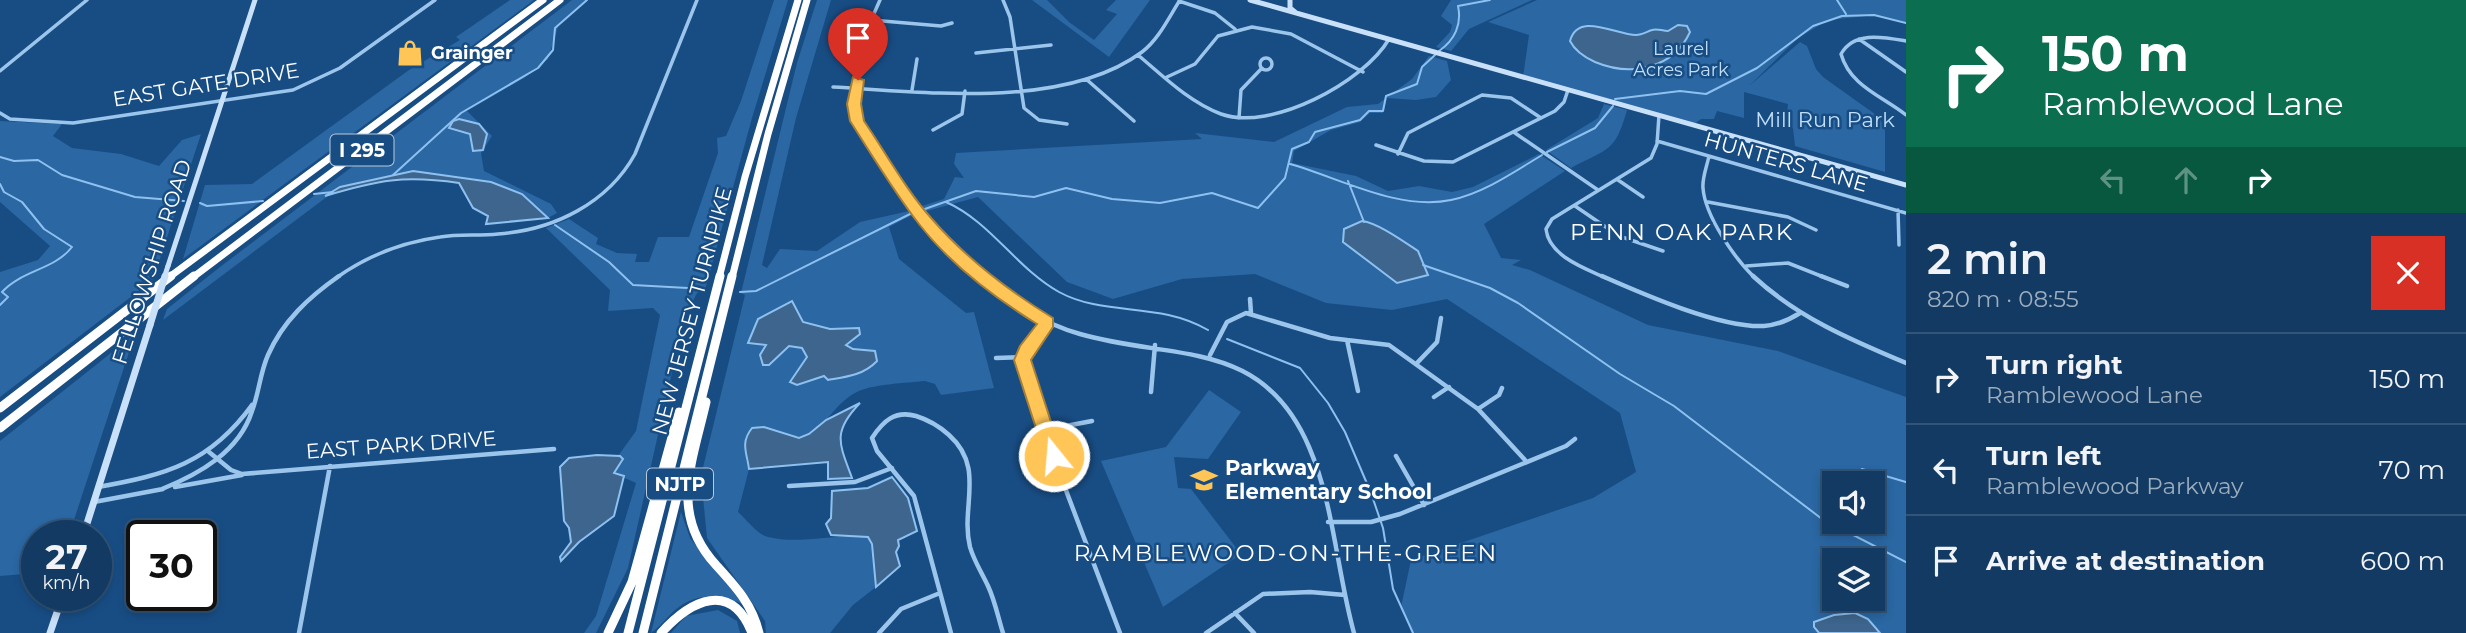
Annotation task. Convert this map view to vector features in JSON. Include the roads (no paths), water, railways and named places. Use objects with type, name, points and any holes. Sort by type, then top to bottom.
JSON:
[{"type":"highway","name":"I 295","points":[[0,408],[163,282],[543,0]]},
{"type":"highway","name":"I 295","points":[[0,428],[146,313],[560,0]]},
{"type":"highway","name":"NEW JERSEY TURNPIKE","points":[[628,633],[745,177],[798,0]]},
{"type":"highway","name":"NEW JERSEY TURNPIKE","points":[[643,633],[720,336],[776,103],[807,0]]},
{"type":"highway","points":[[720,336],[687,494],[687,510],[690,526],[701,546],[749,602],[759,633]]},
{"type":"highway","points":[[608,633],[632,582],[678,413],[695,370]]},
{"type":"highway","points":[[661,633],[685,609],[710,601],[728,603],[738,609],[747,619],[752,633]]},
{"type":"street","points":[[0,71],[87,0]]},
{"type":"street","name":"FELLOWSHIP ROAD","points":[[88,520],[255,0]]},
{"type":"street","name":"EAST GATE DRIVE","points":[[0,113],[10,119],[73,122],[293,90],[318,81],[401,27],[435,0]]},
{"type":"street","points":[[162,489],[195,475],[218,458],[241,433],[255,401],[264,363],[280,333],[305,302],[346,271],[381,253],[410,243],[447,236],[503,234],[546,224],[580,209],[608,189],[632,159],[697,0]]},
{"type":"street","points":[[880,0],[871,20],[856,88],[854,110],[860,127],[930,227],[1010,300],[1048,323],[1084,335],[1210,355],[1256,380],[1274,394],[1295,419],[1314,458],[1354,633]]},
{"type":"street","points":[[1003,0],[1009,14],[1024,108],[1032,116],[1048,122],[1068,124]]},
{"type":"street","points":[[1250,0],[1906,185]]},
{"type":"street","points":[[1273,6],[1277,0]]},
{"type":"street","points":[[1280,9],[1289,0]]},
{"type":"street","points":[[1289,0],[1290,8],[1296,13]]},
{"type":"street","points":[[834,87],[965,91],[1065,86],[1138,55],[1150,45],[1179,1],[1215,13],[1235,30]]},
{"type":"street","points":[[871,20],[941,26],[952,23]]},
{"type":"street","points":[[1166,78],[1195,64],[1215,39],[1235,30],[1257,27],[1286,32],[1363,72]]},
{"type":"street","points":[[1906,41],[1880,37],[1859,39],[1842,50],[1847,69],[1859,82],[1906,115]]},
{"type":"street","points":[[1138,55],[1203,106],[1239,118],[1258,119],[1280,113],[1363,72],[1380,56],[1389,39]]},
{"type":"street","points":[[1859,39],[1906,72]]},
{"type":"street","points":[[976,53],[1051,45]]},
{"type":"street","points":[[912,90],[917,59]]},
{"type":"street","points":[[1239,118],[1241,90],[1262,68]]},
{"type":"street","points":[[1086,79],[1134,121]]},
{"type":"street","points":[[1376,145],[1430,162],[1453,162],[1515,133],[1562,105],[1568,90]]},
{"type":"street","points":[[933,130],[962,115],[966,108],[965,91]]},
{"type":"street","points":[[1398,154],[1408,133],[1482,95],[1511,98],[1541,118]]},
{"type":"street","points":[[1659,115],[1657,141],[1651,158],[1552,219],[1546,229],[1554,248],[1572,261],[1638,290],[1747,324],[1776,325],[1800,313]]},
{"type":"street","points":[[1515,133],[1598,190]]},
{"type":"street","name":"HUNTERS LANE","points":[[1657,141],[1906,212]]},
{"type":"street","points":[[1709,156],[1703,188],[1707,202],[1718,229],[1745,266],[1772,294],[1800,313],[1840,335],[1906,363]]},
{"type":"street","points":[[1618,180],[1643,197]]},
{"type":"street","points":[[1707,202],[1788,217],[1816,230]]},
{"type":"street","points":[[1575,206],[1619,236],[1663,251]]},
{"type":"street","points":[[1898,210],[1899,246]]},
{"type":"street","points":[[1745,266],[1788,263],[1847,286]]},
{"type":"street","points":[[1250,299],[1251,313]]},
{"type":"street","points":[[1210,355],[1227,322],[1235,316],[1251,313],[1317,335],[1389,345],[1478,409],[1524,460]]},
{"type":"street","points":[[1417,363],[1437,342],[1441,318]]},
{"type":"street","points":[[1023,357],[1048,323]]},
{"type":"street","points":[[1347,340],[1358,391]]},
{"type":"street","points":[[1151,392],[1155,345]]},
{"type":"street","points":[[996,358],[1023,357]]},
{"type":"street","points":[[1023,357],[1045,430],[1120,633]]},
{"type":"street","points":[[1434,397],[1450,387]]},
{"type":"street","points":[[1478,409],[1499,395],[1502,388]]},
{"type":"street","points":[[98,487],[169,474],[209,452],[238,426],[255,401]]},
{"type":"street","points":[[951,633],[914,496],[877,451],[872,438],[880,421],[895,414],[931,422],[953,437],[961,448],[970,468],[970,544],[1003,633]]},
{"type":"street","points":[[1045,430],[1092,421]]},
{"type":"street","points":[[1328,522],[1371,522],[1424,505],[1524,460],[1566,446],[1575,439]]},
{"type":"street","name":"EAST PARK DRIVE","points":[[94,502],[250,473],[554,449]]},
{"type":"street","name":"EAST PARK DRIVE","points":[[209,452],[235,472],[250,473]]},
{"type":"street","points":[[1396,456],[1424,505]]},
{"type":"street","points":[[299,633],[330,466]]},
{"type":"street","points":[[789,486],[858,484],[892,468]]},
{"type":"street","points":[[879,633],[901,609],[940,593]]},
{"type":"street","points":[[1206,633],[1256,597],[1270,593],[1345,595]]},
{"type":"street","points":[[50,633],[58,611]]},
{"type":"street","points":[[1235,613],[1254,633]]},
{"type":"waterway","points":[[393,175],[461,113],[538,68],[553,50],[555,28],[587,0]]},
{"type":"waterway","points":[[1439,51],[1456,31],[1458,6],[1490,0]]},
{"type":"waterway","points":[[1837,0],[1846,14]]},
{"type":"waterway","points":[[1615,99],[1680,91],[1706,94],[1757,68],[1813,26],[1842,16],[1874,15],[1906,23]]},
{"type":"waterway","points":[[922,210],[976,191],[1034,197],[1066,188],[1112,199],[1160,203],[1212,193],[1258,208],[1285,178],[1292,149],[1309,142],[1315,132],[1360,120],[1369,111],[1383,111],[1386,96],[1417,84],[1422,67],[1435,55]]},
{"type":"waterway","points":[[1547,152],[1595,128],[1613,106]]},
{"type":"waterway","points":[[1349,184],[1411,201],[1451,200],[1498,181],[1542,155]]},
{"type":"waterway","points":[[0,157],[14,161],[38,160],[62,175],[135,197],[184,201]]},
{"type":"waterway","points":[[1290,164],[1349,184]]},
{"type":"waterway","points":[[0,184],[4,192],[22,202],[44,229],[72,247],[56,261],[10,285],[2,292],[8,297],[0,305]]},
{"type":"waterway","points":[[1349,184],[1364,222]]},
{"type":"waterway","points":[[314,194],[333,192]]},
{"type":"waterway","points":[[200,203],[207,206],[263,201]]},
{"type":"waterway","points":[[946,202],[977,221],[1030,271],[1059,292],[1095,304],[1170,315],[1208,330]]},
{"type":"waterway","points":[[740,292],[756,291],[912,213]]},
{"type":"waterway","points":[[555,225],[609,262],[633,285],[706,289]]},
{"type":"waterway","points":[[1423,265],[1490,288],[1518,303],[1620,374],[1674,406],[1822,519],[1906,562]]},
{"type":"waterway","points":[[1227,339],[1300,368],[1328,403],[1345,432],[1371,493],[1383,528],[1393,589],[1413,633]]},
{"type":"waterway","points":[[1860,471],[1869,471]]},
{"type":"waterway","points":[[1885,476],[1906,482]]},
{"type":"place","name":"Grainger","points":[[410,53]]},
{"type":"place","name":"Parkway Elementary School","points":[[1204,480]]},
{"type":"district","name":"PENN OAK PARK","points":[[1682,232]]},
{"type":"district","name":"RAMBLEWOOD-ON-THE-GREEN","points":[[1286,553]]},
{"type":"park label","name":"Laurel Acres Park","points":[[1681,59]]},
{"type":"park label","name":"Mill Run Park","points":[[1825,120]]}]
